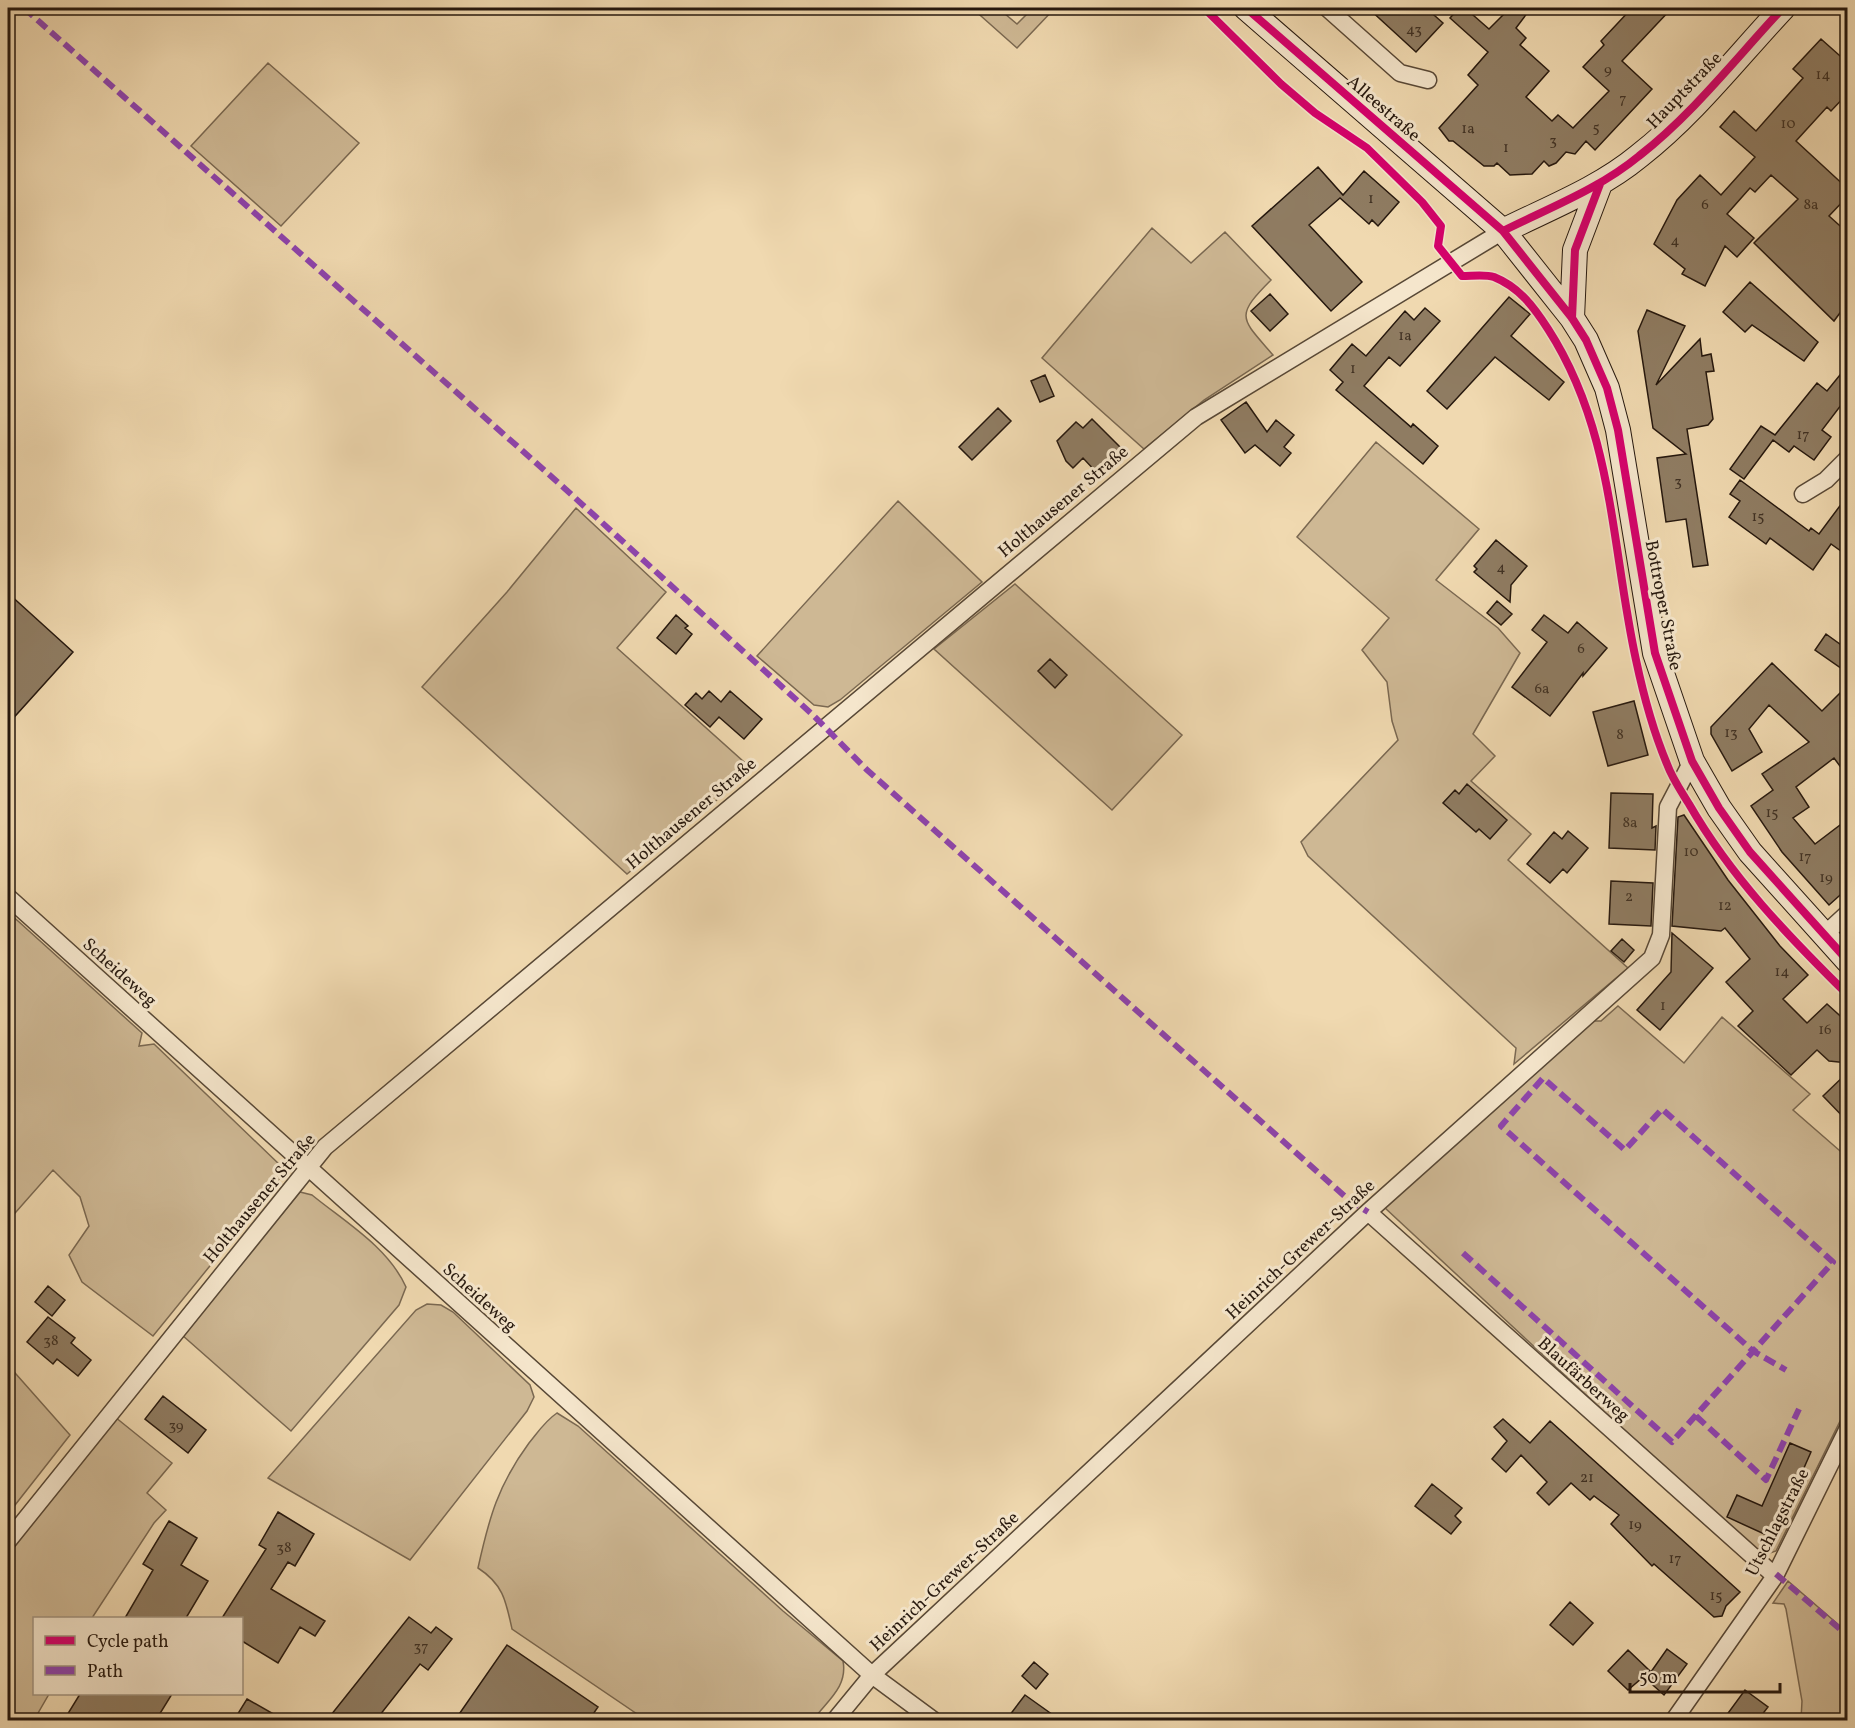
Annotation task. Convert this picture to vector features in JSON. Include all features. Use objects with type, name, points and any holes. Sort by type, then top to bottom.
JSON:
[{"type":"main road","name":"Alleestraße","points":[[1246,8],[1503,231]]},
{"type":"main road","name":"Hauptstraße","points":[[1503,231],[1600,184],[1640,156],[1680,119],[1783,8]]},
{"type":"main road","points":[[1572,318],[1575,250],[1600,184]]},
{"type":"main road","name":"Bottroper Straße","points":[[1503,231],[1572,318],[1586,340],[1607,387],[1618,430],[1655,653],[1692,761],[1719,808],[1750,852],[1848,961]]},
{"type":"street","points":[[1327,8],[1400,74],[1428,80]]},
{"type":"street","name":"Holthausener Straße","points":[[8,1541],[325,1147],[1196,417],[1440,266],[1503,231]]},
{"type":"street","points":[[1803,494],[1826,480],[1848,458]]},
{"type":"street","name":"Heinrich-Grewer-Straße","points":[[835,1720],[872,1675],[1368,1212],[1652,958],[1661,935],[1668,807],[1692,761]]},
{"type":"street","name":"Scheideweg","points":[[8,897],[872,1675],[933,1720]]},
{"type":"street","points":[[1824,935],[1848,913]]},
{"type":"street","name":"Blaufärberweg","points":[[1368,1212],[1774,1576]]},
{"type":"street","name":"Utschlagstraße","points":[[1674,1720],[1774,1576],[1848,1428]]},
{"type":"shaded area","points":[[972,8],[998,8],[1017,24],[1033,8],[1055,8],[1017,48]]},
{"type":"shaded area","points":[[268,63],[359,143],[281,226],[191,146]]},
{"type":"shaded area","points":[[1152,228],[1191,263],[1225,232],[1271,280],[1251,302],[1246,318],[1254,333],[1273,355],[1204,400],[1144,449],[1042,358]]},
{"type":"shaded area","points":[[1376,442],[1479,529],[1436,580],[1498,628],[1520,653],[1473,734],[1495,756],[1471,781],[1531,834],[1508,860],[1628,968],[1514,1064],[1516,1048],[1308,856],[1301,842],[1398,740],[1392,721],[1387,682],[1362,650],[1389,618],[1297,537]]},
{"type":"shaded area","points":[[898,501],[982,582],[840,700],[828,707],[814,705],[757,656]]},
{"type":"shaded area","points":[[576,508],[666,592],[617,648],[753,770],[627,874],[422,687],[507,592]]},
{"type":"shaded area","points":[[1015,584],[1182,735],[1112,810],[934,649]]},
{"type":"shaded area","points":[[8,912],[142,1033],[139,1046],[154,1044],[280,1165],[279,1179],[270,1192],[153,1336],[82,1282],[69,1255],[89,1226],[80,1197],[53,1170],[8,1221]]},
{"type":"shaded area","points":[[1618,1006],[1684,1063],[1722,1017],[1810,1094],[1793,1110],[1847,1157],[1847,1407],[1776,1551],[1764,1555],[1756,1553],[1384,1207],[1593,1021],[1601,1021]]},
{"type":"shaded area","points":[[300,1192],[312,1195],[365,1236],[388,1260],[406,1287],[399,1305],[291,1431],[182,1335]]},
{"type":"shaded area","points":[[427,1304],[441,1305],[453,1312],[530,1385],[534,1397],[527,1411],[410,1560],[268,1478],[416,1310]]},
{"type":"shaded area","points":[[8,1365],[70,1435],[8,1514]]},
{"type":"shaded area","points":[[557,1413],[578,1426],[783,1611],[843,1661],[844,1670],[839,1686],[813,1720],[646,1720],[512,1629],[502,1594],[493,1580],[478,1568],[496,1502],[509,1473],[545,1423]]},
{"type":"shaded area","points":[[115,1417],[172,1463],[147,1493],[166,1510],[154,1523],[93,1617],[33,1617],[33,1695],[48,1695],[34,1720],[8,1720],[8,1552]]},
{"type":"shaded area","points":[[1788,1581],[1847,1632],[1847,1720],[1801,1720],[1802,1701],[1786,1609],[1784,1604],[1773,1603]]},
{"type":"building","points":[[1368,8],[1426,8],[1443,23],[1416,52]]},
{"type":"building","points":[[1459,8],[1465,8],[1489,29],[1510,8],[1531,8],[1516,28],[1526,38],[1520,45],[1549,71],[1526,97],[1552,121],[1558,115],[1573,128],[1609,91],[1583,67],[1604,45],[1601,41],[1632,8],[1672,8],[1622,61],[1652,89],[1595,150],[1586,141],[1575,154],[1566,152],[1556,163],[1549,166],[1544,161],[1532,174],[1510,175],[1497,163],[1494,166],[1484,166],[1453,141],[1449,141],[1439,128],[1478,85],[1468,75],[1488,52],[1450,18]]},
{"type":"building","points":[[1821,39],[1848,63],[1848,93],[1831,111],[1827,107],[1796,141],[1848,189],[1848,196],[1829,216],[1848,233],[1848,302],[1834,321],[1754,243],[1798,199],[1771,175],[1755,192],[1750,188],[1727,214],[1754,238],[1737,257],[1725,246],[1705,286],[1682,274],[1685,269],[1654,244],[1677,200],[1700,175],[1721,195],[1755,157],[1720,127],[1734,111],[1756,131],[1803,78],[1793,69]]},
{"type":"building","points":[[1318,167],[1343,195],[1364,171],[1399,202],[1378,226],[1372,220],[1369,224],[1340,198],[1309,225],[1362,282],[1331,311],[1252,226]]},
{"type":"building","points":[[1750,282],[1818,342],[1804,361],[1752,325],[1745,332],[1723,312]]},
{"type":"building","points":[[1270,294],[1288,314],[1270,331],[1251,311]]},
{"type":"building","points":[[1509,297],[1530,314],[1511,336],[1564,382],[1549,400],[1495,357],[1447,409],[1427,391]]},
{"type":"building","points":[[1425,308],[1440,321],[1400,366],[1389,357],[1364,386],[1411,427],[1413,424],[1438,446],[1423,464],[1336,390],[1343,382],[1330,370],[1352,344],[1366,356],[1405,311],[1414,320]]},
{"type":"building","points":[[1647,310],[1685,326],[1656,385],[1700,339],[1702,356],[1711,354],[1714,371],[1706,372],[1713,419],[1708,425],[1687,429],[1708,565],[1693,567],[1686,519],[1666,522],[1657,458],[1686,454],[1653,428],[1638,331]]},
{"type":"building","points":[[1848,365],[1848,396],[1822,430],[1831,437],[1814,460],[1794,446],[1789,452],[1773,440],[1744,479],[1730,469],[1761,426],[1775,435],[1817,383],[1827,391]]},
{"type":"building","points":[[1045,375],[1054,396],[1040,402],[1031,381]]},
{"type":"building","points":[[1246,402],[1267,432],[1276,420],[1294,435],[1284,447],[1291,453],[1280,466],[1255,445],[1245,453],[1221,420]]},
{"type":"building","points":[[998,408],[1011,421],[972,460],[959,447]]},
{"type":"building","points":[[1092,419],[1124,451],[1099,475],[1083,458],[1073,468],[1066,461],[1057,441],[1076,422],[1083,428]]},
{"type":"building","points":[[1740,480],[1809,531],[1811,528],[1819,534],[1848,495],[1848,556],[1831,544],[1813,570],[1770,538],[1766,544],[1729,517],[1740,501],[1730,494]]},
{"type":"building","points":[[1496,540],[1527,566],[1511,585],[1510,602],[1474,572],[1477,569],[1474,566]]},
{"type":"building","points":[[8,593],[73,652],[8,724]]},
{"type":"building","points":[[1497,601],[1512,614],[1501,625],[1487,613]]},
{"type":"building","points":[[676,615],[688,626],[685,628],[692,634],[676,654],[657,638]]},
{"type":"building","points":[[1544,615],[1568,633],[1577,622],[1607,648],[1583,676],[1583,673],[1550,716],[1512,687],[1547,642],[1532,630]]},
{"type":"building","points":[[1826,634],[1848,650],[1848,673],[1815,650]]},
{"type":"building","points":[[1050,659],[1067,675],[1055,688],[1038,671]]},
{"type":"building","points":[[1772,663],[1822,711],[1848,685],[1848,777],[1834,758],[1796,787],[1809,807],[1793,818],[1815,844],[1848,819],[1848,888],[1829,905],[1782,852],[1751,806],[1773,790],[1762,774],[1809,742],[1769,705],[1749,729],[1762,752],[1732,771],[1711,734],[1711,727]]},
{"type":"building","points":[[709,691],[721,702],[730,691],[762,719],[744,739],[719,717],[710,727],[685,705],[696,693],[702,699]]},
{"type":"building","points":[[1634,701],[1648,755],[1608,766],[1593,712]]},
{"type":"building","points":[[1467,784],[1507,820],[1490,839],[1479,829],[1476,832],[1443,803],[1455,790],[1459,794]]},
{"type":"building","points":[[1611,793],[1653,794],[1652,828],[1656,826],[1655,850],[1609,848]]},
{"type":"building","points":[[1684,815],[1728,880],[1780,946],[1808,975],[1783,999],[1807,1023],[1827,1004],[1848,1023],[1848,1063],[1829,1061],[1817,1050],[1791,1075],[1738,1026],[1753,1011],[1726,982],[1750,959],[1725,928],[1721,931],[1672,926],[1678,817]]},
{"type":"building","points":[[1568,831],[1588,848],[1567,873],[1563,869],[1550,883],[1527,864],[1554,832],[1562,839]]},
{"type":"building","points":[[1611,881],[1653,883],[1651,926],[1609,924]]},
{"type":"building","points":[[1672,933],[1713,968],[1660,1030],[1637,1010],[1671,972]]},
{"type":"building","points":[[1622,939],[1634,950],[1624,962],[1611,951]]},
{"type":"building","points":[[1848,1072],[1848,1122],[1823,1096]]},
{"type":"building","points":[[48,1286],[65,1300],[52,1316],[35,1302]]},
{"type":"building","points":[[48,1317],[75,1338],[71,1343],[91,1360],[78,1376],[57,1359],[53,1364],[27,1342]]},
{"type":"building","points":[[163,1396],[206,1430],[188,1453],[145,1419]]},
{"type":"building","points":[[1503,1419],[1530,1443],[1550,1421],[1740,1592],[1726,1606],[1722,1616],[1714,1617],[1654,1564],[1652,1566],[1611,1524],[1619,1515],[1594,1496],[1590,1500],[1571,1483],[1549,1505],[1537,1493],[1547,1482],[1521,1455],[1506,1472],[1492,1459],[1507,1441],[1494,1427]]},
{"type":"building","points":[[1790,1443],[1811,1452],[1773,1538],[1727,1517],[1737,1495],[1762,1506]]},
{"type":"building","points":[[1432,1484],[1462,1508],[1455,1516],[1461,1522],[1451,1534],[1415,1506]]},
{"type":"building","points":[[278,1512],[314,1534],[295,1566],[288,1562],[271,1589],[325,1621],[315,1636],[300,1627],[278,1663],[243,1642],[243,1617],[223,1617],[266,1549],[259,1545]]},
{"type":"building","points":[[169,1521],[197,1538],[181,1565],[208,1581],[187,1617],[126,1617],[153,1570],[143,1564]]},
{"type":"building","points":[[1570,1602],[1593,1623],[1573,1645],[1550,1625]]},
{"type":"building","points":[[409,1617],[431,1633],[436,1627],[452,1639],[428,1670],[420,1664],[376,1720],[327,1720]]},
{"type":"building","points":[[507,1645],[598,1707],[589,1720],[455,1720]]},
{"type":"building","points":[[1667,1649],[1687,1664],[1664,1695],[1646,1679]]},
{"type":"building","points":[[1628,1650],[1650,1671],[1628,1690],[1608,1671]]},
{"type":"building","points":[[1034,1662],[1048,1674],[1036,1689],[1022,1676]]},
{"type":"building","points":[[1745,1690],[1768,1707],[1758,1720],[1723,1720]]},
{"type":"building","points":[[79,1695],[171,1695],[156,1720],[64,1720]]},
{"type":"building","points":[[1025,1695],[1060,1720],[1006,1720]]},
{"type":"building","points":[[247,1699],[284,1720],[234,1720]]},
{"type":"marked path","points":[[24,8],[562,486],[813,715],[866,769],[1349,1200],[1368,1212]]},
{"type":"marked path","points":[[1463,1253],[1672,1442],[1833,1262],[1662,1109],[1625,1150],[1543,1078],[1501,1126],[1753,1351],[1786,1370]]},
{"type":"marked path","points":[[1696,1416],[1766,1480],[1799,1409]]},
{"type":"marked path","points":[[1776,1574],[1848,1636]]},
{"type":"cycle path","points":[[1204,8],[1281,84],[1315,113],[1367,148],[1422,202],[1441,226],[1438,246],[1462,276],[1487,276],[1503,281],[1525,298],[1548,329],[1570,368],[1586,408],[1598,448],[1615,532],[1636,660],[1649,713],[1669,769],[1705,831],[1742,881],[1782,928],[1848,995]]},
{"type":"cycle path","points":[[1246,8],[1503,231],[1572,318],[1586,340],[1607,388],[1618,430],[1655,653],[1692,761],[1719,808],[1750,852],[1848,961]]},
{"type":"cycle path","points":[[1503,231],[1591,188],[1624,168],[1659,140],[1696,104],[1783,8]]},
{"type":"cycle path","points":[[1572,318],[1575,250],[1600,184]]}]
